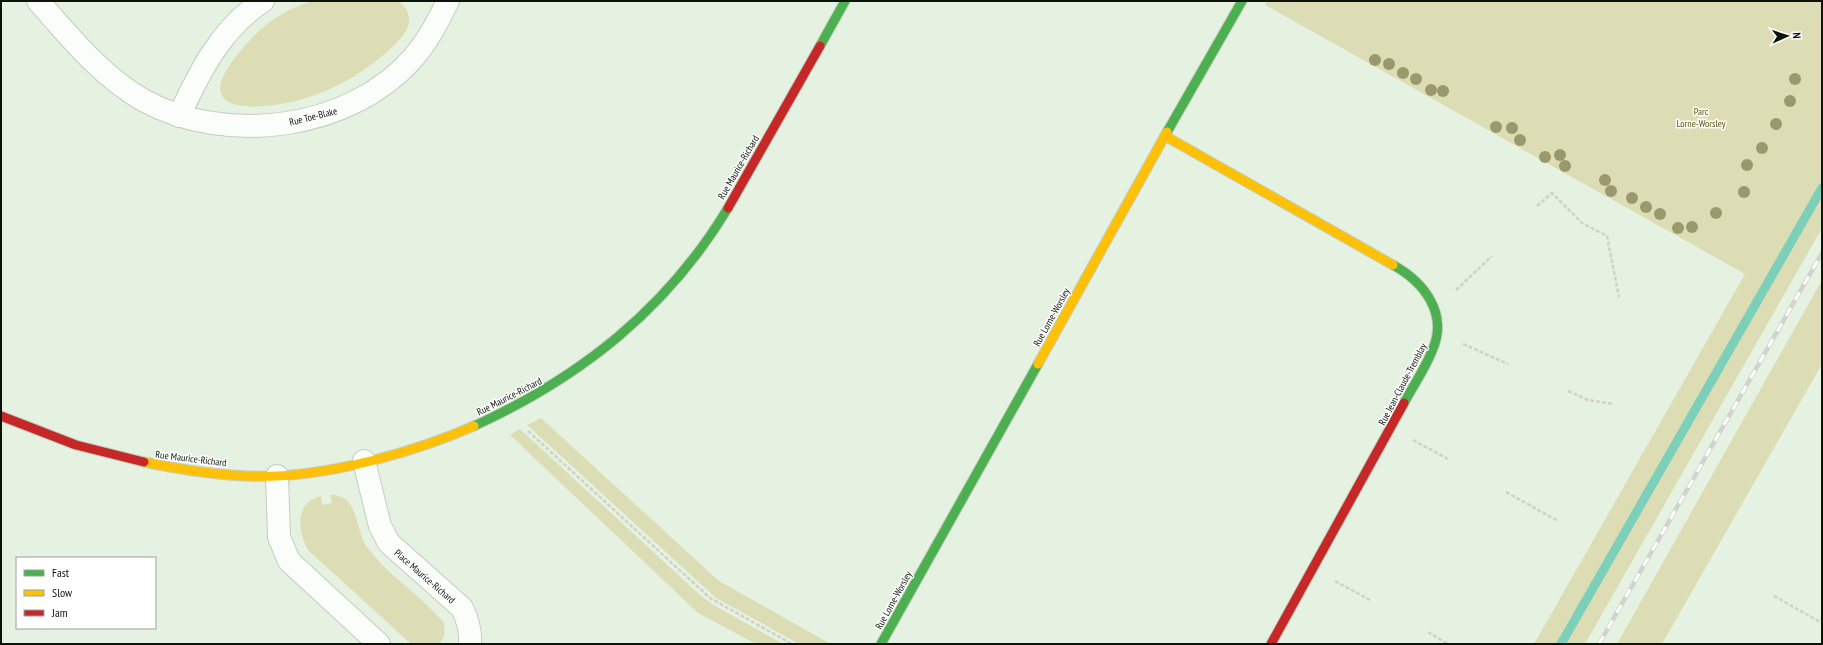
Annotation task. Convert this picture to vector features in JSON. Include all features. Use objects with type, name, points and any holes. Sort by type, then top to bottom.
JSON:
[{"type":"street","name":"Rue Toe-Blake","points":[[38,1],[97,65],[120,85],[142,99],[179,116],[227,126],[256,126],[285,123],[341,109],[367,95],[394,76],[413,58],[433,30],[448,1]]},
{"type":"street","points":[[179,116],[197,78],[211,54],[237,22],[263,1]]},
{"type":"street","name":"Rue Maurice-Richard","points":[[1,416],[90,450],[141,463],[229,474],[277,476],[338,468],[430,443],[483,422],[542,393],[571,375],[598,354],[650,308],[700,251],[721,219],[845,1]]},
{"type":"street","name":"Rue Lorne-Worsley","points":[[881,644],[1242,1]]},
{"type":"street","name":"Rue Jean-Claude-Tremblay","points":[[1165,136],[1210,163],[1404,271],[1419,283],[1430,296],[1436,308],[1439,321],[1438,336],[1433,350],[1271,644]]},
{"type":"street","name":"Place Maurice-Richard","points":[[364,461],[380,526],[389,543],[462,608],[468,620],[471,633],[470,644]]},
{"type":"street","points":[[277,476],[279,537],[289,561],[379,644]]},
{"type":"path","points":[[1537,206],[1552,193],[1582,223],[1607,236],[1619,297]]},
{"type":"path","points":[[1454,291],[1492,256]]},
{"type":"path","points":[[1460,342],[1508,364]]},
{"type":"path","points":[[1568,391],[1588,400],[1614,404]]},
{"type":"path","points":[[523,426],[710,598],[792,644]]},
{"type":"path","points":[[1410,439],[1448,459]]},
{"type":"path","points":[[1506,492],[1558,521]]},
{"type":"path","points":[[1332,579],[1370,600]]},
{"type":"path","points":[[1774,596],[1822,623]]},
{"type":"path","points":[[1428,632],[1448,644]]},
{"type":"green space","points":[[313,1],[399,1],[409,15],[408,27],[400,39],[381,57],[346,81],[328,90],[281,104],[242,106],[228,101],[221,92],[223,76],[245,45],[271,21],[291,9]]},
{"type":"green space","name":"Parc Lorne-Worsley","points":[[1267,1],[1822,1],[1822,228],[1585,644],[1534,644],[1745,274],[1265,5]]},
{"type":"green space","points":[[1822,280],[1822,364],[1662,644],[1617,644]]},
{"type":"green space","points":[[541,418],[719,581],[831,644],[799,644],[716,598],[527,425]]},
{"type":"green space","points":[[520,429],[700,595],[712,604],[783,644],[756,644],[698,613],[510,435]]},
{"type":"green space","points":[[330,495],[340,496],[347,500],[355,514],[363,540],[367,547],[385,567],[425,603],[444,623],[444,634],[439,644],[411,644],[308,550],[304,542],[300,526],[303,510],[306,504],[321,496],[322,505],[332,503]]},
{"type":"waterway","points":[[1561,644],[1822,188]]},
{"type":"railway","points":[[1599,644],[1822,253]]},
{"type":"traffic: fast","points":[[820,46],[845,1]]},
{"type":"traffic: fast","points":[[1167,132],[1242,1]]},
{"type":"traffic: fast","points":[[474,426],[513,407],[550,385],[585,362],[618,336],[649,308],[678,278],[704,244],[728,208]]},
{"type":"traffic: fast","points":[[1393,265],[1415,280],[1423,290],[1430,300],[1435,312],[1437,324],[1436,337],[1432,351],[1404,403]]},
{"type":"traffic: fast","points":[[881,644],[1038,364]]},
{"type":"traffic: slow","points":[[1038,364],[1167,132]]},
{"type":"traffic: slow","points":[[1165,136],[1393,265]]},
{"type":"traffic: slow","points":[[144,462],[193,471],[227,475],[277,476],[301,474],[352,465],[403,452],[474,426]]},
{"type":"traffic: jam","points":[[728,208],[820,46]]},
{"type":"traffic: jam","points":[[1271,644],[1404,403]]},
{"type":"traffic: jam","points":[[1,416],[76,445],[144,462]]}]
